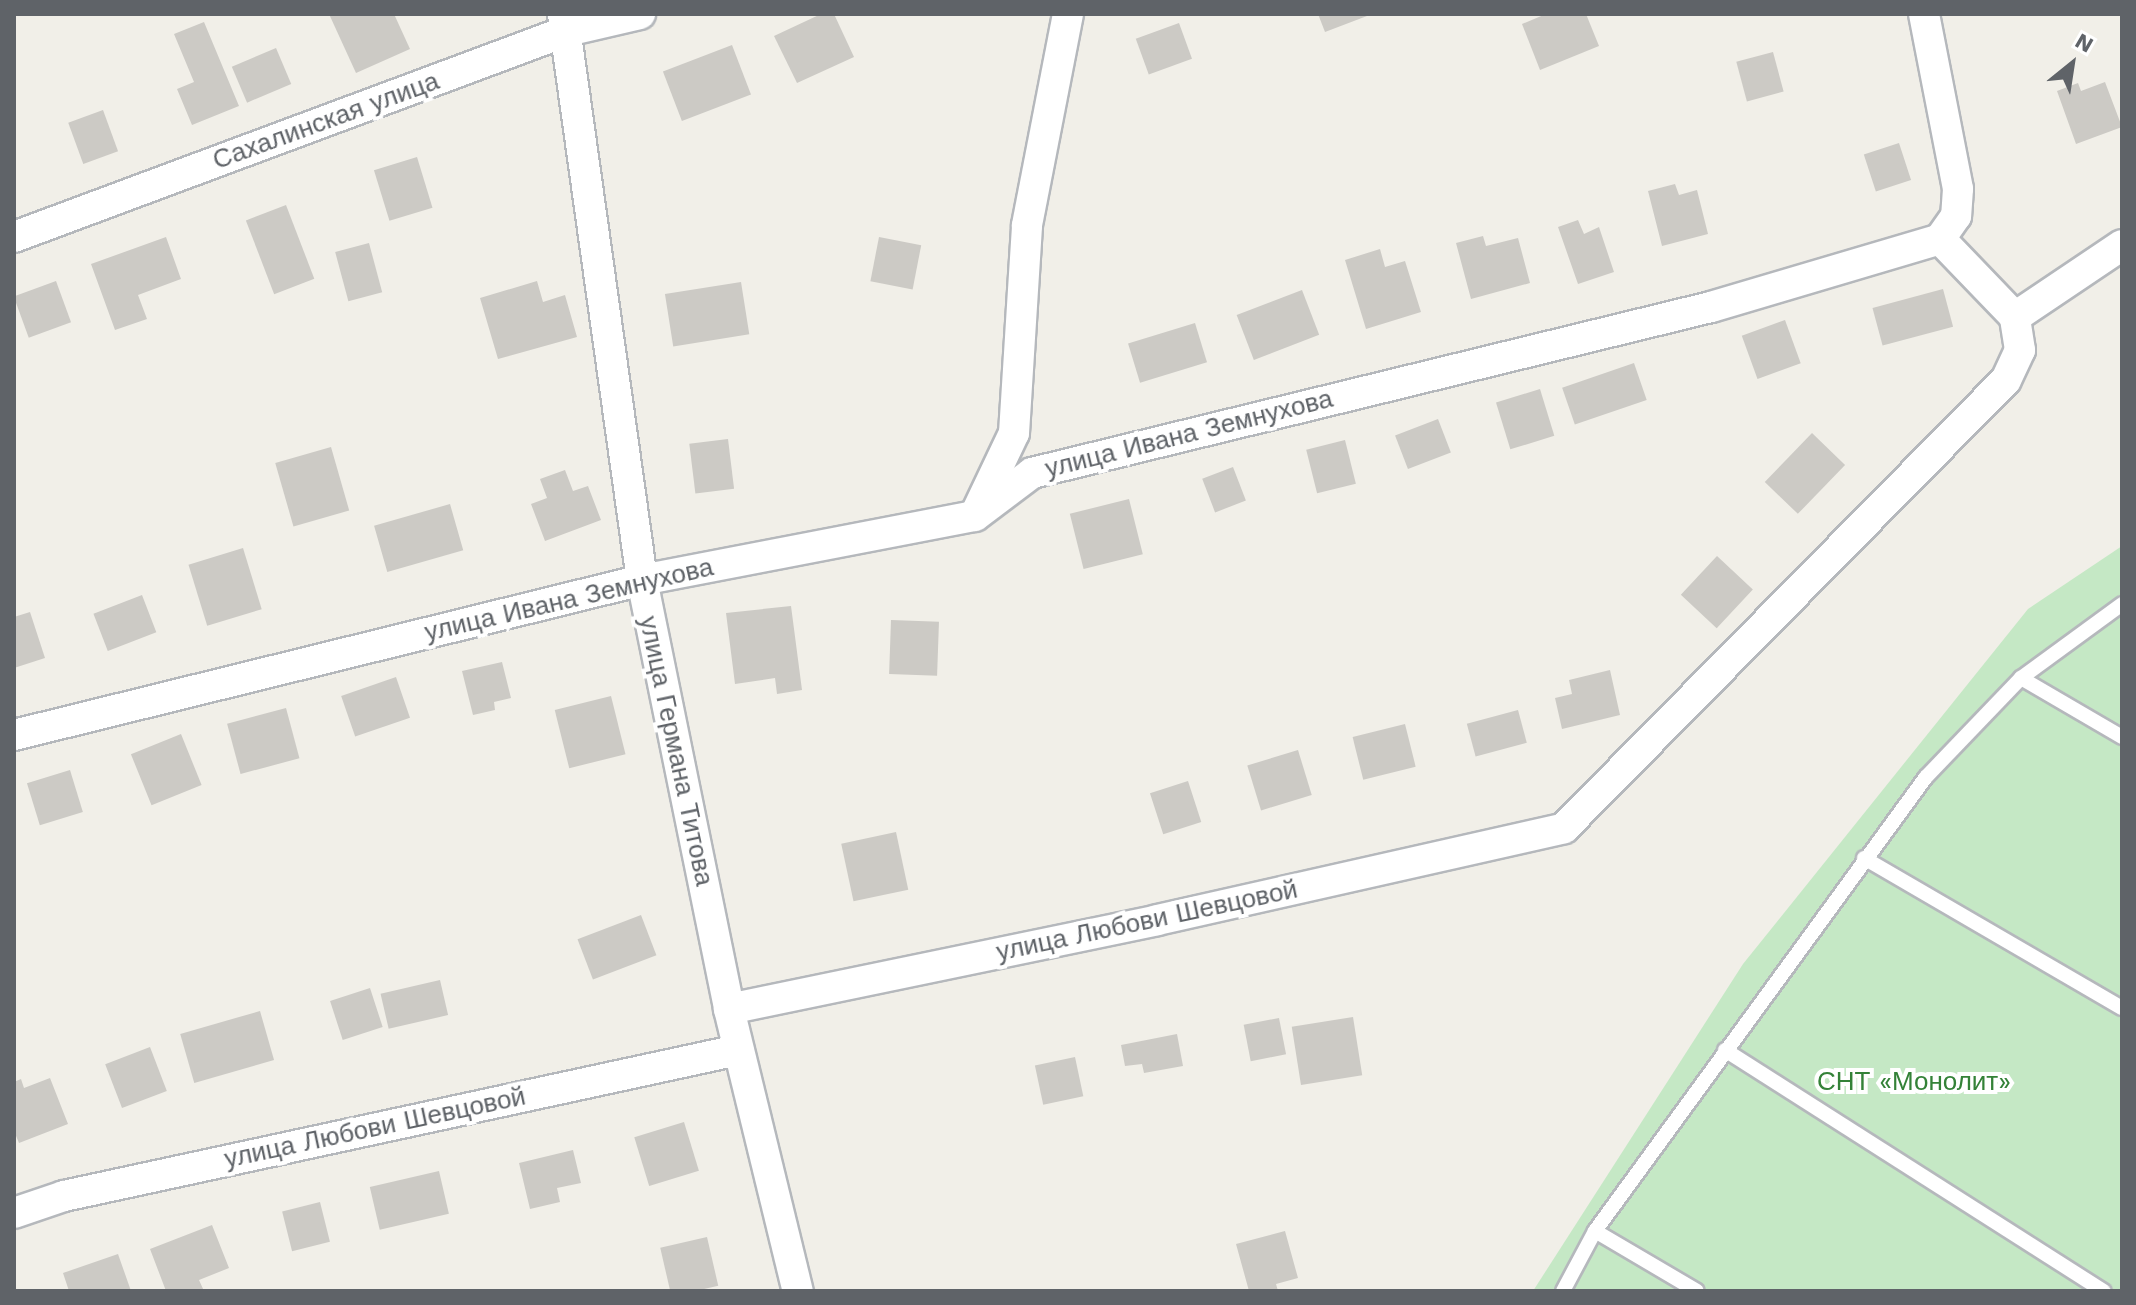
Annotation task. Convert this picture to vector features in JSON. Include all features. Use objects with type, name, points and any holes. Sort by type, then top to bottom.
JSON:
[{"type":"street","name":"Сахалинская улица","points":[[14,237],[565,22],[640,14]]},
{"type":"street","points":[[975,516],[1014,433],[1027,225],[1068,14]]},
{"type":"street","points":[[1924,14],[1958,189],[1956,216],[1940,239],[2015,317],[2122,245]]},
{"type":"street","name":"улица Германа Титова","points":[[565,22],[642,580],[729,1009],[798,1291]]},
{"type":"street","name":"улица Ивана Земнухова","points":[[14,735],[642,580],[975,516],[1032,473],[1711,307],[1940,239]]},
{"type":"street","name":"улица Любови Шевцовой","points":[[729,1009],[1157,920],[1564,828],[2006,380],[2020,350],[2015,317]]},
{"type":"street","name":"улица Любови Шевцовой","points":[[14,1213],[64,1196],[738,1050]]},
{"type":"lane","points":[[1563,1291],[1595,1231],[1926,777],[2021,678],[2122,604]]},
{"type":"lane","points":[[2021,678],[2122,737]]},
{"type":"lane","points":[[1864,858],[2122,1008]]},
{"type":"lane","points":[[1725,1050],[2104,1291]]},
{"type":"lane","points":[[1595,1231],[1697,1291]]},
{"type":"green space","name":"СНТ «Монолит»","points":[[2122,546],[2122,1291],[1533,1291],[1743,964],[2028,609]]},
{"type":"building","points":[[329,14],[394,14],[410,49],[356,73]]},
{"type":"building","points":[[821,14],[834,14],[854,57],[797,83],[774,36]]},
{"type":"building","points":[[1318,14],[1366,14],[1367,16],[1325,32]]},
{"type":"building","points":[[1546,14],[1586,14],[1599,46],[1540,70],[1522,24]]},
{"type":"building","points":[[204,22],[239,106],[192,125],[177,89],[194,82],[174,34]]},
{"type":"building","points":[[1179,23],[1192,59],[1149,74],[1136,39]]},
{"type":"building","points":[[732,45],[751,94],[682,121],[663,72]]},
{"type":"building","points":[[276,48],[291,84],[247,103],[232,67]]},
{"type":"building","points":[[1773,52],[1784,92],[1747,101],[1736,62]]},
{"type":"building","points":[[2105,82],[2122,127],[2076,144],[2057,91],[2078,83],[2081,91]]},
{"type":"building","points":[[103,110],[118,151],[83,164],[68,123]]},
{"type":"building","points":[[1899,143],[1911,180],[1876,192],[1864,154]]},
{"type":"building","points":[[417,157],[432,208],[389,221],[374,170]]},
{"type":"building","points":[[1675,184],[1679,195],[1697,190],[1708,234],[1662,246],[1648,191]]},
{"type":"building","points":[[286,205],[314,279],[274,294],[246,220]]},
{"type":"building","points":[[1578,220],[1584,234],[1599,227],[1614,272],[1578,284],[1558,227]]},
{"type":"building","points":[[1483,236],[1486,246],[1518,238],[1530,283],[1471,299],[1456,243]]},
{"type":"building","points":[[166,237],[181,279],[138,295],[147,319],[115,330],[91,264]]},
{"type":"building","points":[[879,237],[921,245],[913,289],[870,281]]},
{"type":"building","points":[[369,243],[382,292],[348,301],[335,252]]},
{"type":"building","points":[[1380,249],[1385,267],[1405,261],[1421,312],[1366,329],[1345,260]]},
{"type":"building","points":[[56,281],[71,322],[29,338],[14,296]]},
{"type":"building","points":[[537,281],[543,302],[565,295],[577,337],[498,359],[480,298]]},
{"type":"building","points":[[741,282],[749,334],[673,346],[665,294]]},
{"type":"building","points":[[1943,289],[1953,327],[1883,346],[1872,308]]},
{"type":"building","points":[[1302,290],[1319,335],[1254,360],[1237,315]]},
{"type":"building","points":[[1785,320],[1801,363],[1758,379],[1742,336]]},
{"type":"building","points":[[1195,323],[1207,362],[1140,383],[1128,343]]},
{"type":"building","points":[[1634,363],[1647,400],[1575,425],[1562,388]]},
{"type":"building","points":[[1540,389],[1554,436],[1510,449],[1496,402]]},
{"type":"building","points":[[1438,419],[1451,453],[1408,469],[1395,435]]},
{"type":"building","points":[[1812,433],[1845,465],[1798,514],[1765,482]]},
{"type":"building","points":[[728,439],[734,489],[695,493],[689,444]]},
{"type":"building","points":[[1345,440],[1356,484],[1317,493],[1306,450]]},
{"type":"building","points":[[331,447],[349,510],[293,526],[275,463]]},
{"type":"building","points":[[1233,467],[1246,501],[1215,512],[1202,479]]},
{"type":"building","points":[[565,470],[573,491],[588,486],[601,520],[545,541],[531,504],[547,498],[540,479]]},
{"type":"building","points":[[1129,499],[1143,554],[1084,569],[1070,514]]},
{"type":"building","points":[[450,504],[463,550],[387,572],[374,526]]},
{"type":"building","points":[[243,548],[262,609],[207,626],[188,565]]},
{"type":"building","points":[[1717,556],[1753,589],[1717,628],[1681,595]]},
{"type":"building","points":[[142,595],[156,632],[108,651],[93,614]]},
{"type":"building","points":[[791,606],[802,690],[777,694],[775,678],[735,684],[726,613]]},
{"type":"building","points":[[30,612],[45,658],[14,668],[14,617]]},
{"type":"building","points":[[891,620],[939,622],[937,676],[889,674]]},
{"type":"building","points":[[502,662],[511,698],[494,702],[495,710],[473,715],[462,671]]},
{"type":"building","points":[[1610,670],[1620,715],[1562,729],[1555,698],[1572,694],[1569,680]]},
{"type":"building","points":[[396,677],[410,718],[355,737],[341,696]]},
{"type":"building","points":[[611,696],[626,754],[569,768],[555,710]]},
{"type":"building","points":[[286,708],[299,758],[241,774],[227,724]]},
{"type":"building","points":[[1518,710],[1527,743],[1476,757],[1467,724]]},
{"type":"building","points":[[1405,724],[1416,767],[1363,780],[1353,737]]},
{"type":"building","points":[[181,734],[202,785],[152,805],[131,754]]},
{"type":"building","points":[[1298,750],[1312,795],[1261,810],[1247,765]]},
{"type":"building","points":[[70,770],[83,812],[40,825],[27,783]]},
{"type":"building","points":[[1188,781],[1201,822],[1163,834],[1150,793]]},
{"type":"building","points":[[896,832],[908,890],[853,901],[841,844]]},
{"type":"building","points":[[641,915],[656,955],[593,980],[578,939]]},
{"type":"building","points":[[440,980],[448,1015],[389,1029],[381,994]]},
{"type":"building","points":[[370,988],[383,1027],[343,1040],[330,1001]]},
{"type":"building","points":[[260,1011],[274,1060],[194,1083],[180,1034]]},
{"type":"building","points":[[1353,1017],[1362,1075],[1301,1085],[1292,1027]]},
{"type":"building","points":[[1279,1018],[1286,1054],[1251,1061],[1244,1025]]},
{"type":"building","points":[[1177,1034],[1183,1066],[1144,1073],[1142,1064],[1125,1066],[1121,1045]]},
{"type":"building","points":[[150,1047],[167,1091],[122,1108],[105,1064]]},
{"type":"building","points":[[1075,1057],[1083,1096],[1043,1105],[1035,1066]]},
{"type":"building","points":[[50,1078],[68,1124],[19,1143],[14,1131],[14,1082],[21,1079],[24,1088]]},
{"type":"building","points":[[684,1122],[699,1171],[649,1186],[634,1137]]},
{"type":"building","points":[[573,1150],[581,1183],[557,1188],[560,1202],[530,1209],[519,1163]]},
{"type":"building","points":[[439,1171],[449,1214],[380,1230],[370,1187]]},
{"type":"building","points":[[320,1202],[330,1242],[292,1251],[282,1211]]},
{"type":"building","points":[[212,1225],[229,1268],[199,1280],[204,1291],[166,1291],[150,1249]]},
{"type":"building","points":[[1285,1231],[1298,1278],[1276,1284],[1278,1291],[1249,1291],[1236,1244]]},
{"type":"building","points":[[707,1237],[718,1286],[695,1291],[670,1291],[660,1248]]},
{"type":"building","points":[[118,1254],[131,1291],[69,1291],[63,1273]]}]
